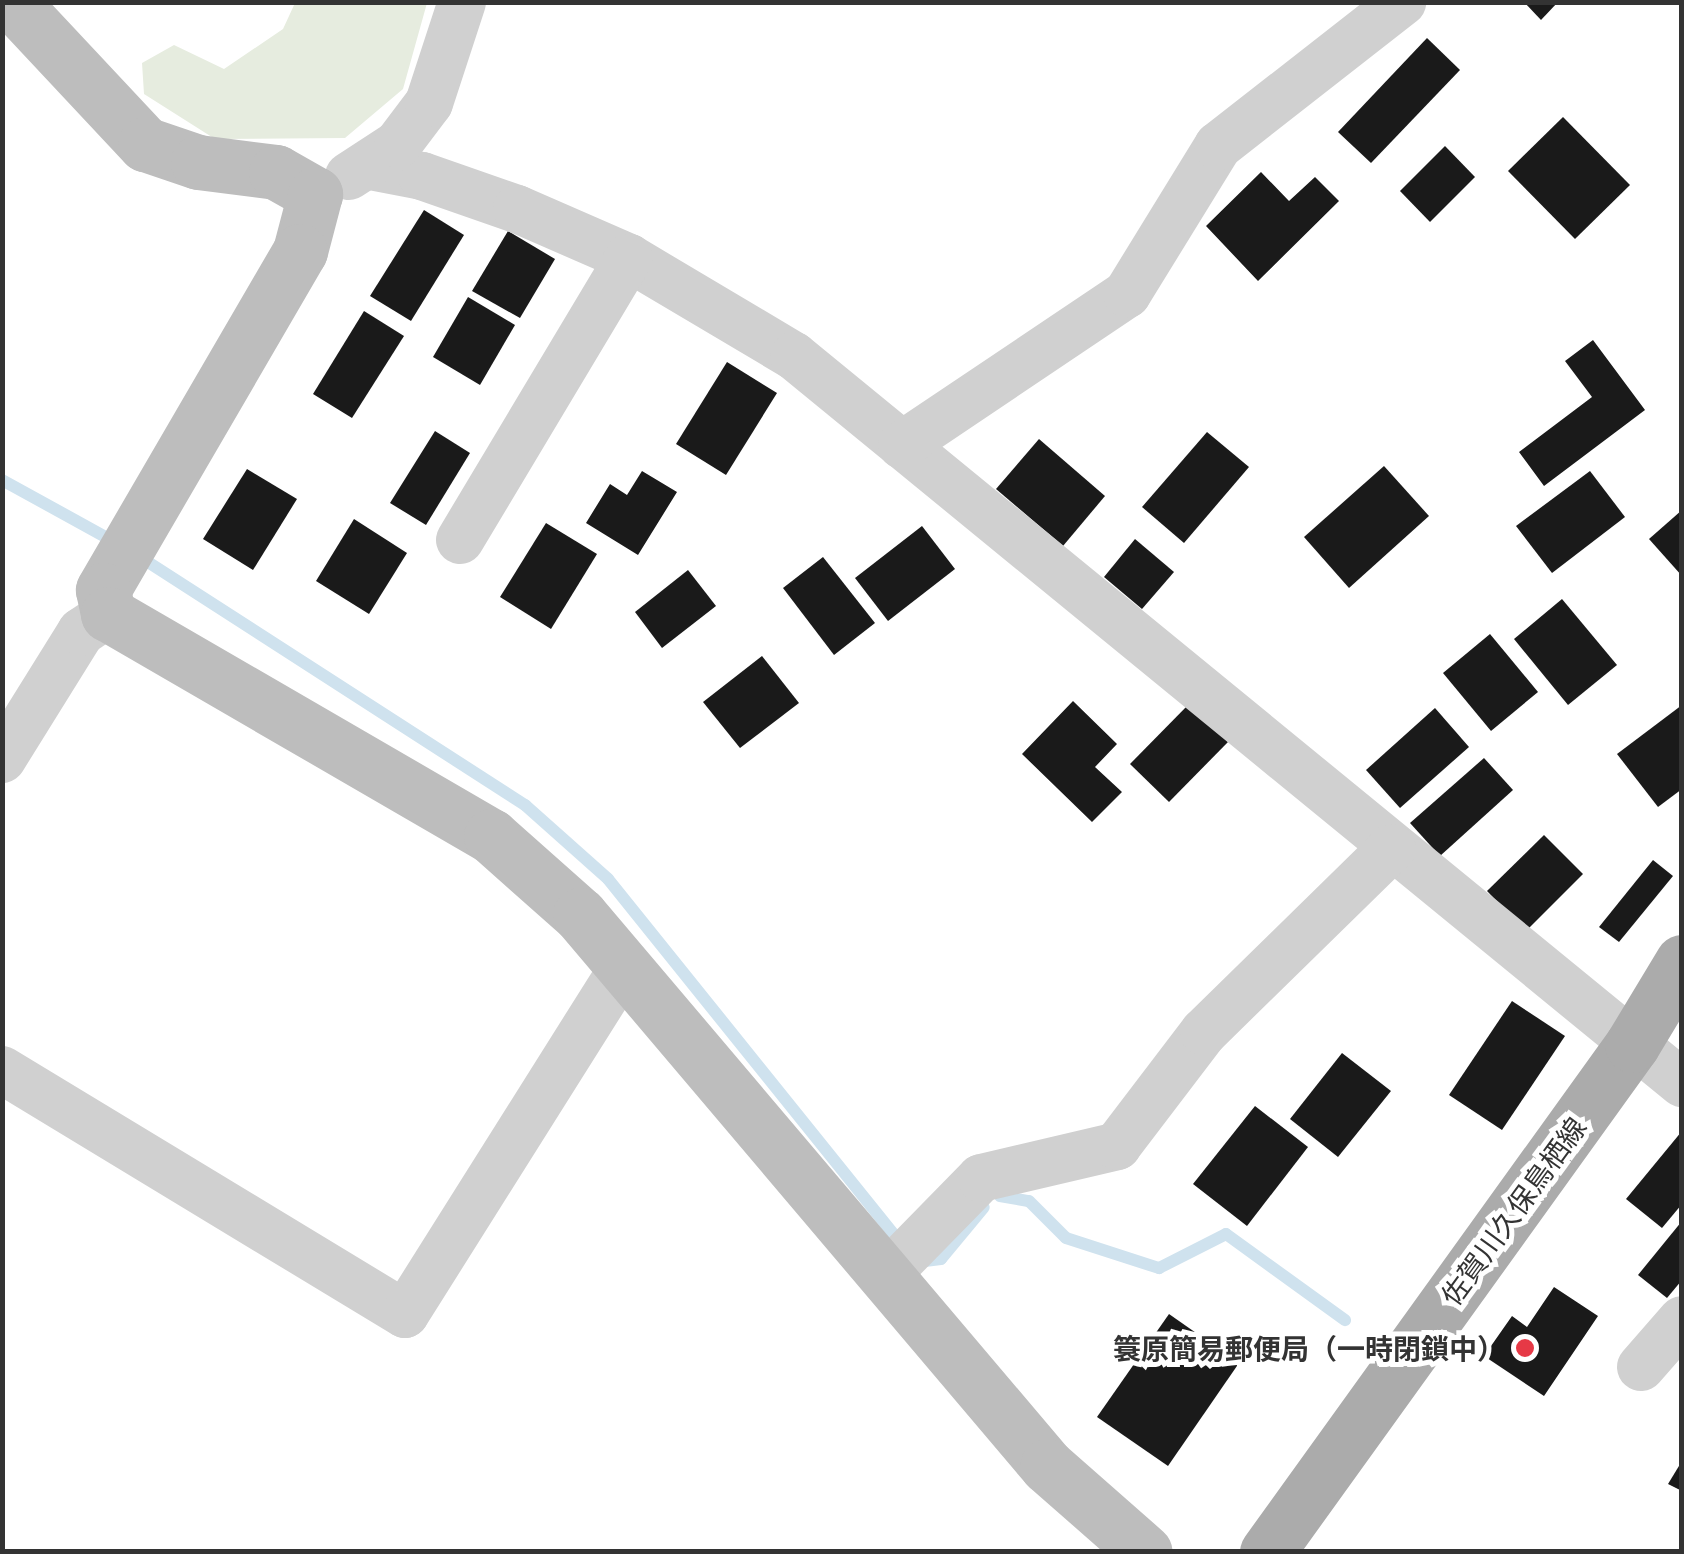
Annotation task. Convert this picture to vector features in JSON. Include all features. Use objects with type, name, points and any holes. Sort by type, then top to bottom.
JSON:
[{"type":"main road","name":"佐賀川久保鳥栖線","points":[[1266,1552],[1632,1045],[1682,962]]},
{"type":"street","points":[[12,2],[146,144],[198,162],[276,172],[315,194]]},
{"type":"street","points":[[2,759],[121,571],[300,251],[315,194],[370,166],[398,144],[429,103],[462,2]]},
{"type":"street","points":[[902,445],[1127,294],[1218,146],[1402,2]]},
{"type":"street","points":[[370,166],[422,176],[517,209],[629,258],[794,356],[1682,1083]]},
{"type":"street","points":[[460,540],[629,258]]},
{"type":"street","points":[[121,571],[492,836],[580,914],[624,966],[903,1257],[1047,1466],[1145,1552]]},
{"type":"street","points":[[903,1257],[981,1178],[1117,1146],[1204,1032],[1392,848]]},
{"type":"street","points":[[2,1070],[404,1314],[624,966]]},
{"type":"street","points":[[1642,1367],[1682,1320]]},
{"type":"shaded area","points":[[295,3],[427,3],[403,89],[345,138],[215,139],[144,94],[142,63],[174,45],[224,69],[283,29]]},
{"type":"building","points":[[1524,2],[1558,2],[1541,20]]},
{"type":"building","points":[[1427,38],[1460,70],[1371,163],[1338,132]]},
{"type":"building","points":[[1563,117],[1630,185],[1575,239],[1508,171]]},
{"type":"building","points":[[1445,146],[1475,177],[1430,222],[1400,191]]},
{"type":"building","points":[[1261,172],[1289,201],[1315,177],[1339,201],[1258,281],[1206,226]]},
{"type":"building","points":[[424,210],[464,235],[411,321],[370,296]]},
{"type":"building","points":[[508,231],[555,259],[520,318],[472,291]]},
{"type":"building","points":[[468,297],[515,325],[480,385],[433,357]]},
{"type":"building","points":[[364,311],[404,336],[352,418],[313,394]]},
{"type":"building","points":[[1593,340],[1645,410],[1544,486],[1519,452],[1592,397],[1565,361]]},
{"type":"building","points":[[727,362],[777,393],[726,475],[676,444]]},
{"type":"building","points":[[435,431],[470,453],[426,525],[390,503]]},
{"type":"building","points":[[1207,432],[1249,467],[1184,543],[1142,507]]},
{"type":"building","points":[[1039,439],[1105,496],[1063,546],[996,489]]},
{"type":"building","points":[[1384,466],[1429,516],[1349,588],[1304,537]]},
{"type":"building","points":[[247,469],[297,499],[253,570],[203,539]]},
{"type":"building","points":[[642,471],[677,492],[638,555],[586,523],[610,484],[627,495]]},
{"type":"building","points":[[1590,471],[1625,517],[1552,573],[1516,526]]},
{"type":"building","points":[[1682,510],[1682,576],[1649,539]]},
{"type":"building","points":[[354,519],[407,553],[369,614],[316,581]]},
{"type":"building","points":[[546,523],[597,554],[551,629],[500,597]]},
{"type":"building","points":[[922,526],[955,569],[888,621],[855,578]]},
{"type":"building","points":[[1135,539],[1174,572],[1142,609],[1104,577]]},
{"type":"building","points":[[823,557],[875,623],[834,655],[783,588]]},
{"type":"building","points":[[688,570],[716,606],[662,648],[635,612]]},
{"type":"building","points":[[1562,599],[1617,665],[1568,705],[1514,639]]},
{"type":"building","points":[[1490,634],[1538,692],[1491,731],[1443,673]]},
{"type":"building","points":[[762,656],[799,703],[740,748],[703,702]]},
{"type":"building","points":[[1073,701],[1117,744],[1095,767],[1122,792],[1092,822],[1022,754]]},
{"type":"building","points":[[1189,704],[1228,742],[1169,802],[1130,764]]},
{"type":"building","points":[[1682,705],[1682,789],[1658,807],[1617,754]]},
{"type":"building","points":[[1435,708],[1469,747],[1400,808],[1366,770]]},
{"type":"building","points":[[1484,758],[1513,790],[1440,856],[1410,823]]},
{"type":"building","points":[[1544,835],[1583,874],[1526,931],[1487,891]]},
{"type":"building","points":[[1653,860],[1673,876],[1619,942],[1599,927]]},
{"type":"building","points":[[1512,1001],[1565,1036],[1502,1130],[1449,1095]]},
{"type":"building","points":[[1342,1053],[1391,1091],[1338,1157],[1290,1119]]},
{"type":"building","points":[[1255,1106],[1308,1147],[1247,1226],[1193,1184]]},
{"type":"building","points":[[1682,1131],[1682,1204],[1662,1228],[1626,1199]]},
{"type":"building","points":[[1682,1221],[1682,1280],[1667,1298],[1638,1275]]},
{"type":"building","points":[[1554,1287],[1598,1316],[1544,1396],[1484,1356],[1512,1316],[1527,1327]]},
{"type":"building","points":[[1169,1314],[1239,1363],[1168,1466],[1097,1417]]},
{"type":"building","points":[[1682,1461],[1682,1491],[1668,1484]]},
{"type":"waterway","points":[[2,480],[115,542]]},
{"type":"waterway","points":[[137,555],[525,805],[608,879],[904,1247]]},
{"type":"waterway","points":[[1000,1196],[1029,1201],[1066,1238],[1159,1268],[1226,1234],[1345,1320]]},
{"type":"waterway","points":[[917,1262],[941,1259],[984,1207]]},
{"type":"place","name":"簑原簡易郵便局（一時閉鎖中）","points":[[1525,1348]]}]
